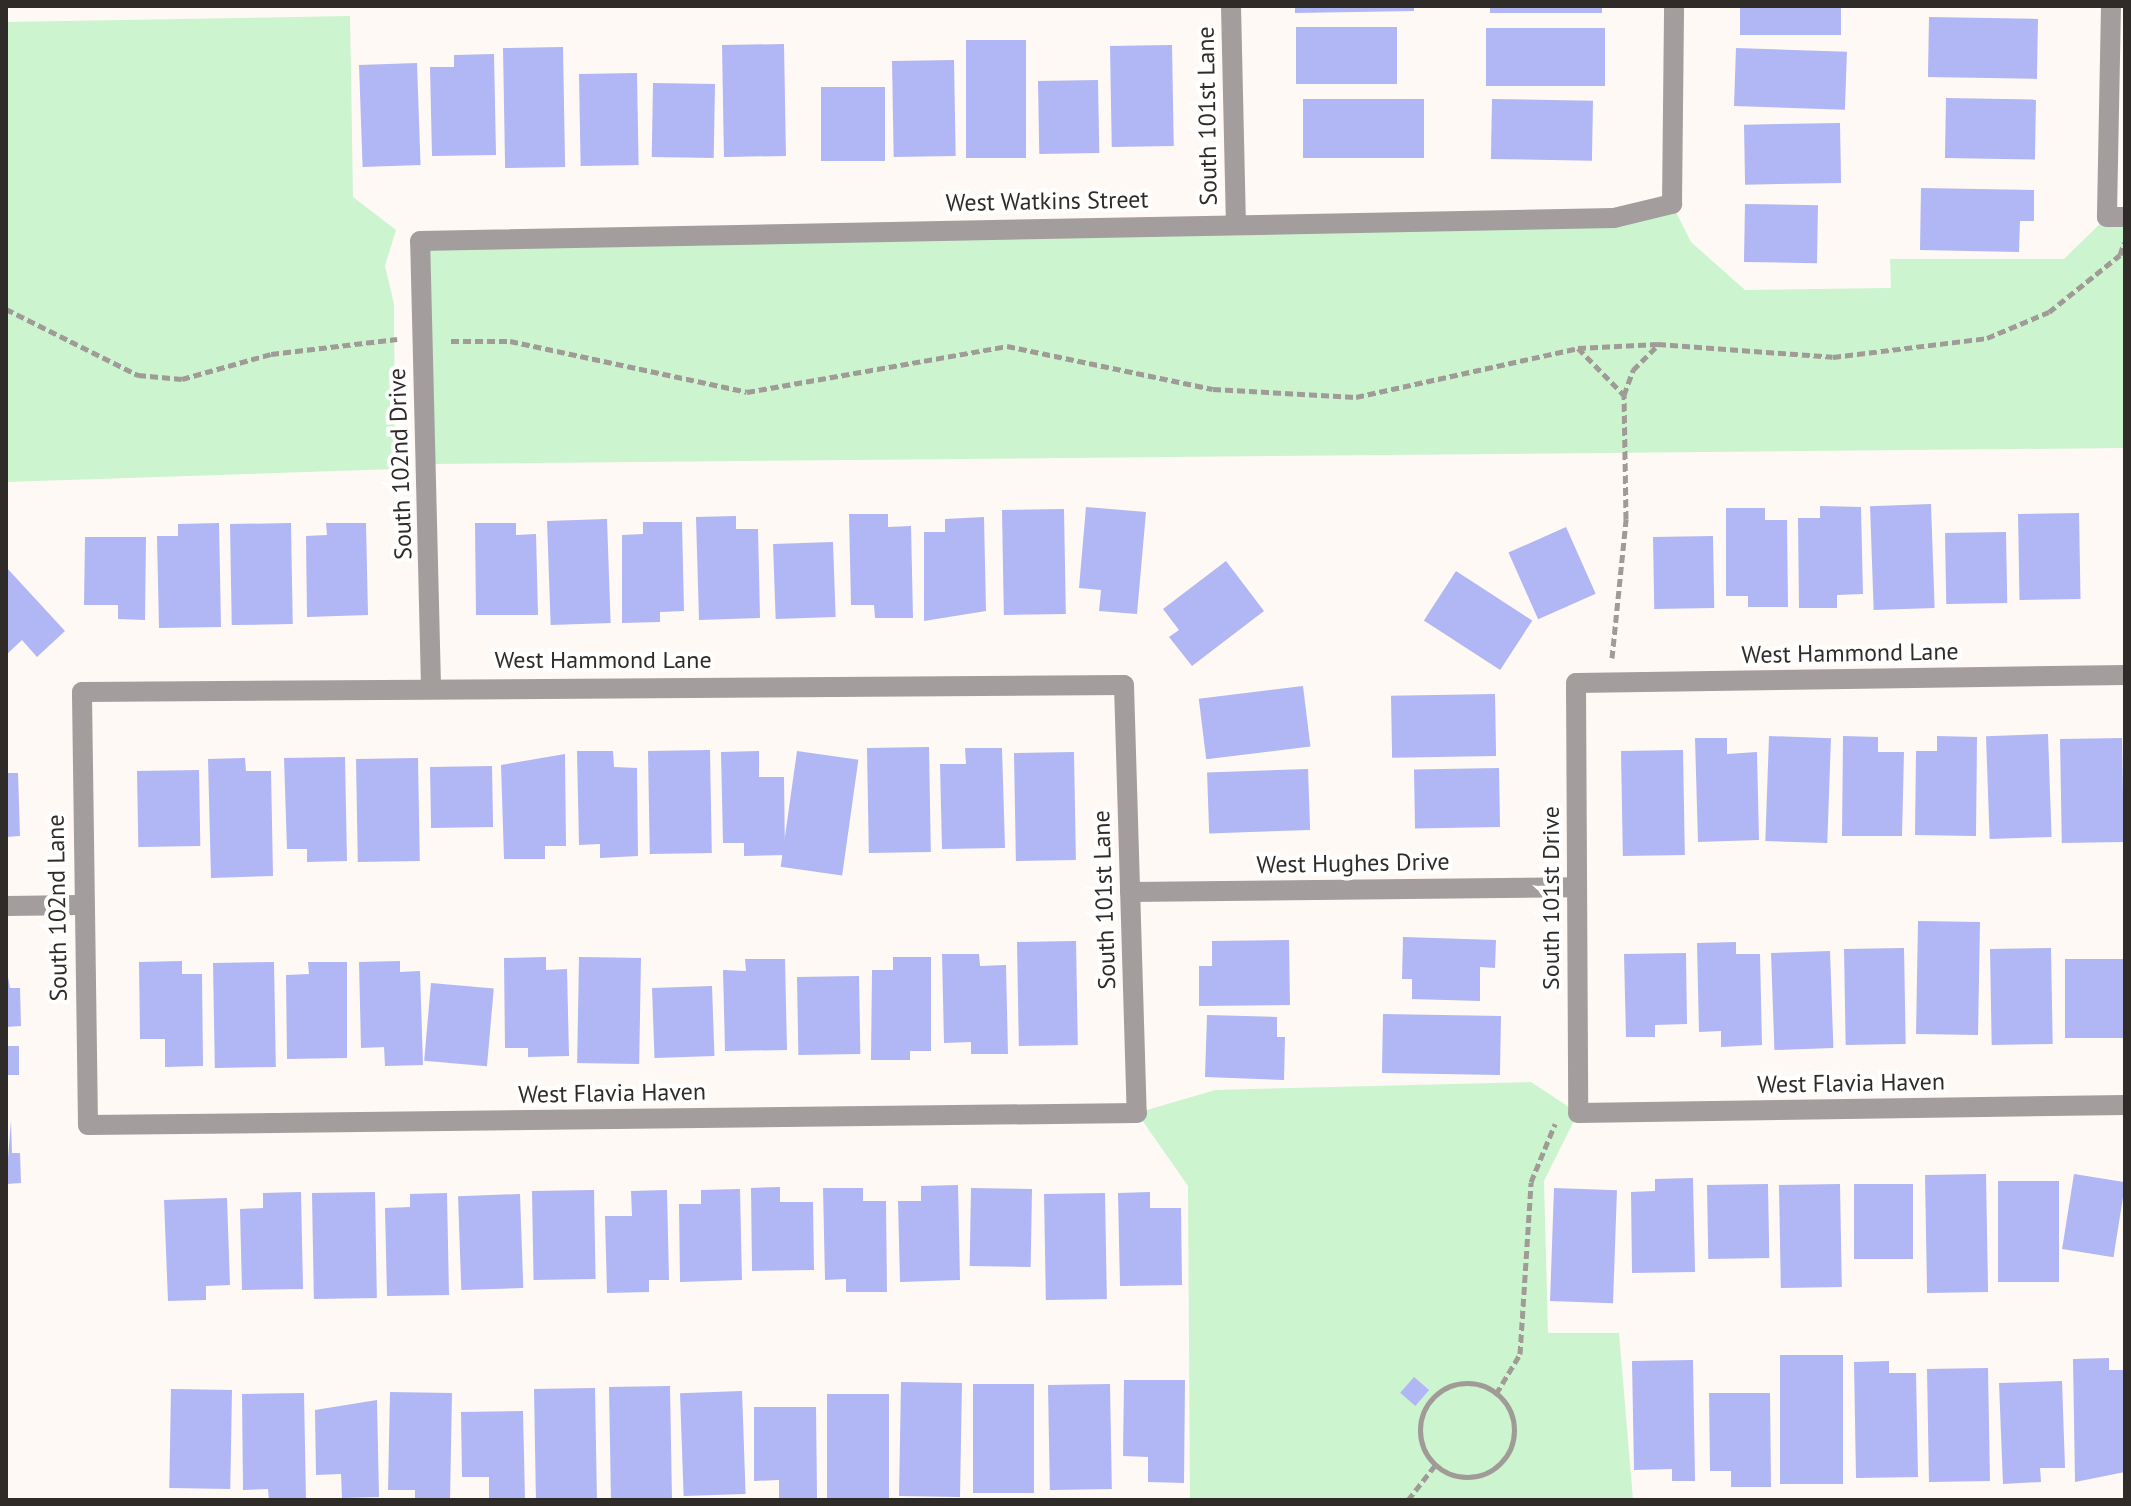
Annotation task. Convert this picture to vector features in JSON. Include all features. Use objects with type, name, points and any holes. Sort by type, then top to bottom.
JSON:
[{"type":"street","name":"South 101st Lane","points":[[1231,6],[1236,224]]},
{"type":"street","name":"West Watkins Street","points":[[420,241],[1614,218],[1672,204],[1674,6]]},
{"type":"street","points":[[2111,6],[2116,217]]},
{"type":"street","name":"South 102nd Drive","points":[[420,241],[431,686]]},
{"type":"street","name":"West Hammond Lane","points":[[1576,683],[2125,675]]},
{"type":"street","name":"South 101st Drive","points":[[1576,683],[1578,1113]]},
{"type":"street","name":"South 101st Lane","points":[[1124,685],[1137,1113]]},
{"type":"street","name":"West Hammond Lane","points":[[82,692],[431,686],[1124,685]]},
{"type":"street","name":"South 102nd Lane","points":[[82,692],[81,905],[88,1125]]},
{"type":"street","name":"West Hughes Drive","points":[[1130,892],[1576,887]]},
{"type":"street","points":[[6,906],[81,905]]},
{"type":"street","name":"West Flavia Haven","points":[[1578,1113],[2125,1105]]},
{"type":"street","name":"West Flavia Haven","points":[[88,1125],[1137,1113]]},
{"type":"path","points":[[6,309],[138,375],[182,379],[271,354],[388,338],[510,341],[747,392],[1007,346],[1213,389],[1356,397],[1578,348],[1658,344],[1833,357],[1987,338],[2049,312],[2120,255],[2125,241]]},
{"type":"path","points":[[1608,683],[1626,519],[1624,395],[1633,370],[1658,344]]},
{"type":"path","points":[[1578,348],[1624,395]]},
{"type":"path","points":[[1496,1394],[1520,1354],[1531,1182],[1549,1127],[1578,1113]]},
{"type":"path","points":[[1460,1383],[1496,1394],[1514,1425],[1498,1465],[1471,1477],[1436,1464],[1420,1428],[1432,1399],[1460,1383]]},
{"type":"path","points":[[1408,1500],[1436,1464]]},
{"type":"green space","points":[[350,16],[353,197],[396,230],[385,266],[394,304],[395,469],[6,482],[6,22]]},
{"type":"green space","points":[[1672,204],[1691,242],[1745,290],[1891,288],[1890,259],[2064,259],[2107,217],[2125,217],[2125,448],[428,464],[420,241],[1614,218]]},
{"type":"green space","points":[[1531,1082],[1578,1113],[1544,1181],[1548,1333],[1619,1333],[1633,1500],[1190,1500],[1188,1186],[1137,1113],[1215,1090]]},
{"type":"building","points":[[1295,6],[1414,6],[1414,11],[1295,13]]},
{"type":"building","points":[[1490,6],[1602,6],[1602,13],[1490,13]]},
{"type":"building","points":[[1740,6],[1841,6],[1841,35],[1740,35]]},
{"type":"building","points":[[1929,17],[2038,19],[2037,79],[1928,77]]},
{"type":"building","points":[[1296,27],[1397,27],[1397,84],[1296,84]]},
{"type":"building","points":[[1486,28],[1605,28],[1605,86],[1486,86]]},
{"type":"building","points":[[966,40],[1026,40],[1026,158],[966,158]]},
{"type":"building","points":[[784,44],[786,156],[724,157],[722,45]]},
{"type":"building","points":[[1172,45],[1174,146],[1112,147],[1110,46]]},
{"type":"building","points":[[563,47],[565,167],[505,168],[503,48]]},
{"type":"building","points":[[1736,48],[1847,52],[1845,110],[1734,106]]},
{"type":"building","points":[[494,54],[496,155],[432,156],[430,67],[454,67],[454,55]]},
{"type":"building","points":[[954,60],[956,156],[894,157],[892,61]]},
{"type":"building","points":[[417,63],[421,165],[363,167],[359,65]]},
{"type":"building","points":[[637,73],[639,165],[581,166],[579,74]]},
{"type":"building","points":[[1098,80],[1099,153],[1039,154],[1038,81]]},
{"type":"building","points":[[653,83],[715,84],[714,158],[652,157]]},
{"type":"building","points":[[821,87],[885,87],[885,161],[821,161]]},
{"type":"building","points":[[1946,98],[2036,100],[2035,160],[1945,158]]},
{"type":"building","points":[[1303,99],[1424,99],[1424,158],[1303,158]]},
{"type":"building","points":[[1492,99],[1593,101],[1592,161],[1491,159]]},
{"type":"building","points":[[1840,123],[1841,183],[1745,185],[1744,125]]},
{"type":"building","points":[[1921,188],[2034,190],[2034,221],[2020,221],[2019,252],[1920,250]]},
{"type":"building","points":[[1745,204],[1818,205],[1817,263],[1744,262]]},
{"type":"building","points":[[1931,504],[1935,608],[1874,610],[1870,506]]},
{"type":"building","points":[[1820,506],[1861,507],[1863,594],[1837,595],[1837,608],[1799,608],[1798,518],[1820,518]]},
{"type":"building","points":[[1086,507],[1146,512],[1137,614],[1099,611],[1101,590],[1079,588]]},
{"type":"building","points":[[1726,508],[1765,508],[1765,520],[1787,520],[1788,607],[1748,607],[1748,596],[1726,596]]},
{"type":"building","points":[[1064,509],[1066,614],[1004,615],[1002,510]]},
{"type":"building","points":[[2079,513],[2081,599],[2020,600],[2018,514]]},
{"type":"building","points":[[849,514],[888,514],[888,527],[911,526],[913,618],[875,618],[874,605],[851,605]]},
{"type":"building","points":[[736,516],[736,529],[758,529],[760,618],[699,620],[696,517]]},
{"type":"building","points":[[984,517],[986,611],[924,621],[924,532],[945,532],[945,519]]},
{"type":"building","points":[[607,519],[611,623],[551,625],[547,521]]},
{"type":"building","points":[[643,522],[682,522],[684,611],[660,612],[660,622],[622,623],[622,535],[643,534]]},
{"type":"building","points":[[219,523],[221,627],[159,628],[157,536],[178,536],[178,524]]},
{"type":"building","points":[[291,523],[293,624],[232,625],[230,524]]},
{"type":"building","points":[[326,523],[366,523],[368,615],[307,617],[306,536],[327,535]]},
{"type":"building","points":[[475,523],[516,523],[516,535],[536,534],[538,615],[476,615]]},
{"type":"building","points":[[1566,527],[1596,594],[1538,619],[1508,553]]},
{"type":"building","points":[[2006,532],[2007,603],[1946,604],[1945,533]]},
{"type":"building","points":[[1713,536],[1714,608],[1654,609],[1653,537]]},
{"type":"building","points":[[85,537],[146,537],[145,620],[118,619],[118,605],[84,605]]},
{"type":"building","points":[[833,542],[836,617],[776,619],[773,544]]},
{"type":"building","points":[[1226,561],[1264,611],[1192,666],[1169,637],[1179,630],[1163,609]]},
{"type":"building","points":[[6,567],[65,631],[37,657],[22,640],[6,655]]},
{"type":"building","points":[[1456,571],[1532,621],[1500,670],[1424,620]]},
{"type":"building","points":[[1303,686],[1310,747],[1206,759],[1199,699]]},
{"type":"building","points":[[1495,694],[1496,756],[1392,758],[1391,696]]},
{"type":"building","points":[[2048,734],[2052,837],[1990,839],[1986,736]]},
{"type":"building","points":[[1769,736],[1831,738],[1827,843],[1765,841]]},
{"type":"building","points":[[1843,736],[1878,737],[1878,752],[1904,752],[1902,836],[1842,836]]},
{"type":"building","points":[[1937,736],[1977,737],[1976,836],[1915,835],[1916,751],[1937,751]]},
{"type":"building","points":[[1695,738],[1727,738],[1727,754],[1757,752],[1759,840],[1698,842]]},
{"type":"building","points":[[2122,738],[2124,842],[2062,843],[2060,739]]},
{"type":"building","points":[[929,747],[931,852],[869,853],[867,748]]},
{"type":"building","points":[[965,748],[1002,748],[1005,848],[942,849],[940,764],[966,764]]},
{"type":"building","points":[[710,750],[712,853],[650,854],[648,751]]},
{"type":"building","points":[[1683,750],[1685,855],[1623,856],[1621,751]]},
{"type":"building","points":[[577,751],[613,751],[614,767],[637,768],[638,856],[600,858],[600,844],[579,845]]},
{"type":"building","points":[[759,751],[759,777],[784,777],[785,855],[744,856],[744,843],[723,843],[721,752]]},
{"type":"building","points":[[797,751],[858,760],[842,875],[781,867]]},
{"type":"building","points":[[1074,752],[1076,860],[1016,861],[1014,753]]},
{"type":"building","points":[[565,754],[566,846],[545,846],[545,859],[504,859],[501,765]]},
{"type":"building","points":[[345,757],[347,861],[307,862],[307,849],[287,849],[284,758]]},
{"type":"building","points":[[245,758],[246,771],[271,771],[273,876],[211,878],[208,759]]},
{"type":"building","points":[[418,758],[420,861],[358,862],[356,759]]},
{"type":"building","points":[[492,766],[493,827],[431,828],[430,767]]},
{"type":"building","points":[[1499,768],[1500,827],[1415,828],[1414,769]]},
{"type":"building","points":[[1308,769],[1310,830],[1209,833],[1207,773]]},
{"type":"building","points":[[199,770],[200,846],[138,847],[137,771]]},
{"type":"building","points":[[6,773],[18,773],[20,836],[6,837]]},
{"type":"building","points":[[1918,921],[1980,922],[1978,1035],[1916,1034]]},
{"type":"building","points":[[1403,937],[1496,940],[1495,968],[1480,967],[1480,1001],[1412,999],[1412,979],[1402,979]]},
{"type":"building","points":[[1289,940],[1290,1005],[1199,1006],[1199,966],[1212,966],[1212,941]]},
{"type":"building","points":[[1076,941],[1078,1045],[1019,1046],[1017,942]]},
{"type":"building","points":[[1736,942],[1736,954],[1760,954],[1762,1045],[1721,1047],[1721,1031],[1699,1032],[1697,943]]},
{"type":"building","points":[[1904,948],[1906,1044],[1846,1045],[1844,949]]},
{"type":"building","points":[[2051,948],[2053,1044],[1992,1045],[1990,949]]},
{"type":"building","points":[[1830,951],[1833,1048],[1774,1050],[1771,953]]},
{"type":"building","points":[[1686,953],[1687,1024],[1655,1025],[1655,1037],[1626,1037],[1624,954]]},
{"type":"building","points":[[942,954],[979,954],[980,966],[1006,965],[1008,1054],[971,1054],[971,1042],[944,1043]]},
{"type":"building","points":[[546,957],[546,970],[567,969],[569,1056],[528,1057],[528,1048],[505,1048],[504,958]]},
{"type":"building","points":[[579,957],[641,958],[639,1064],[577,1063]]},
{"type":"building","points":[[893,957],[931,957],[931,1051],[910,1051],[910,1060],[871,1060],[872,970],[893,970]]},
{"type":"building","points":[[745,959],[785,959],[787,1050],[725,1051],[723,970],[746,971]]},
{"type":"building","points":[[2065,959],[2125,959],[2125,1038],[2065,1038]]},
{"type":"building","points":[[182,961],[182,974],[202,974],[203,1066],[165,1067],[165,1039],[140,1039],[139,962]]},
{"type":"building","points":[[400,961],[400,972],[420,971],[423,1065],[385,1066],[384,1047],[361,1048],[359,962]]},
{"type":"building","points":[[274,962],[276,1067],[215,1068],[213,963]]},
{"type":"building","points":[[308,962],[347,962],[347,1058],[287,1059],[286,975],[309,974]]},
{"type":"building","points":[[6,966],[10,988],[20,988],[21,1026],[6,1027]]},
{"type":"building","points":[[859,976],[860,1054],[798,1055],[797,977]]},
{"type":"building","points":[[431,983],[494,988],[487,1066],[424,1061]]},
{"type":"building","points":[[712,986],[714,1056],[654,1058],[652,988]]},
{"type":"building","points":[[1383,1014],[1501,1016],[1500,1075],[1382,1073]]},
{"type":"building","points":[[1207,1015],[1277,1017],[1277,1037],[1285,1037],[1284,1080],[1205,1077]]},
{"type":"building","points":[[6,1046],[19,1046],[19,1075],[6,1075]]},
{"type":"building","points":[[11,1120],[12,1153],[20,1153],[21,1183],[6,1184]]},
{"type":"building","points":[[1986,1174],[1988,1292],[1927,1293],[1925,1175]]},
{"type":"building","points":[[2074,1174],[2125,1182],[2113,1257],[2062,1249]]},
{"type":"building","points":[[1693,1178],[1695,1272],[1632,1273],[1631,1192],[1655,1191],[1655,1179]]},
{"type":"building","points":[[1998,1181],[2059,1181],[2059,1282],[1998,1282]]},
{"type":"building","points":[[1768,1184],[1769,1258],[1708,1259],[1707,1185]]},
{"type":"building","points":[[1840,1184],[1842,1287],[1781,1288],[1779,1185]]},
{"type":"building","points":[[1854,1184],[1913,1184],[1913,1259],[1854,1259]]},
{"type":"building","points":[[958,1185],[960,1280],[900,1282],[898,1201],[921,1201],[921,1186]]},
{"type":"building","points":[[780,1187],[780,1202],[813,1202],[814,1270],[752,1271],[751,1188]]},
{"type":"building","points":[[823,1188],[863,1188],[863,1201],[886,1201],[887,1292],[846,1292],[846,1279],[825,1280]]},
{"type":"building","points":[[971,1188],[1032,1189],[1031,1267],[970,1266]]},
{"type":"building","points":[[1554,1188],[1617,1190],[1613,1303],[1550,1301]]},
{"type":"building","points":[[740,1189],[742,1280],[680,1282],[679,1204],[701,1204],[701,1190]]},
{"type":"building","points":[[594,1190],[596,1279],[534,1280],[532,1191]]},
{"type":"building","points":[[667,1190],[669,1280],[649,1280],[649,1292],[607,1293],[605,1216],[632,1216],[631,1191]]},
{"type":"building","points":[[301,1192],[303,1289],[242,1290],[240,1209],[263,1208],[263,1193]]},
{"type":"building","points":[[375,1192],[377,1298],[314,1299],[312,1193]]},
{"type":"building","points":[[1150,1192],[1150,1208],[1181,1208],[1182,1285],[1120,1286],[1118,1193]]},
{"type":"building","points":[[447,1193],[449,1295],[387,1296],[385,1208],[410,1207],[410,1194]]},
{"type":"building","points":[[1105,1193],[1107,1299],[1046,1300],[1044,1194]]},
{"type":"building","points":[[520,1194],[523,1288],[461,1290],[458,1196]]},
{"type":"building","points":[[227,1198],[230,1285],[206,1286],[206,1300],[168,1301],[164,1200]]},
{"type":"building","points":[[1780,1355],[1843,1355],[1843,1484],[1780,1484]]},
{"type":"building","points":[[2109,1358],[2109,1370],[2125,1370],[2125,1472],[2075,1482],[2073,1359]]},
{"type":"building","points":[[1693,1360],[1695,1481],[1672,1481],[1672,1469],[1634,1470],[1632,1361]]},
{"type":"building","points":[[1889,1361],[1889,1373],[1916,1373],[1918,1477],[1856,1478],[1854,1362]]},
{"type":"building","points":[[1988,1368],[1990,1481],[1929,1482],[1927,1369]]},
{"type":"building","points":[[1414,1377],[1429,1390],[1415,1406],[1400,1393]]},
{"type":"building","points":[[1124,1380],[1185,1380],[1184,1483],[1148,1482],[1148,1457],[1123,1456]]},
{"type":"building","points":[[2062,1381],[2065,1468],[2040,1468],[2041,1482],[2003,1484],[1999,1383]]},
{"type":"building","points":[[901,1382],[962,1383],[960,1497],[899,1496]]},
{"type":"building","points":[[973,1384],[1034,1384],[1034,1493],[973,1493]]},
{"type":"building","points":[[1110,1384],[1112,1489],[1050,1490],[1048,1385]]},
{"type":"building","points":[[670,1386],[672,1498],[611,1499],[609,1387]]},
{"type":"building","points":[[595,1388],[597,1500],[536,1500],[534,1389]]},
{"type":"building","points":[[171,1389],[232,1390],[230,1489],[169,1488]]},
{"type":"building","points":[[742,1391],[746,1494],[684,1496],[680,1393]]},
{"type":"building","points":[[390,1392],[452,1393],[450,1500],[415,1500],[415,1490],[388,1490]]},
{"type":"building","points":[[304,1393],[306,1500],[269,1500],[268,1489],[243,1490],[242,1394]]},
{"type":"building","points":[[1709,1393],[1770,1393],[1771,1487],[1731,1487],[1731,1471],[1710,1471]]},
{"type":"building","points":[[827,1394],[889,1394],[889,1498],[827,1498]]},
{"type":"building","points":[[377,1400],[379,1497],[342,1498],[341,1474],[316,1475],[315,1410]]},
{"type":"building","points":[[754,1407],[816,1407],[817,1498],[779,1499],[779,1480],[754,1481]]},
{"type":"building","points":[[523,1411],[525,1500],[489,1500],[489,1477],[462,1477],[461,1412]]}]
